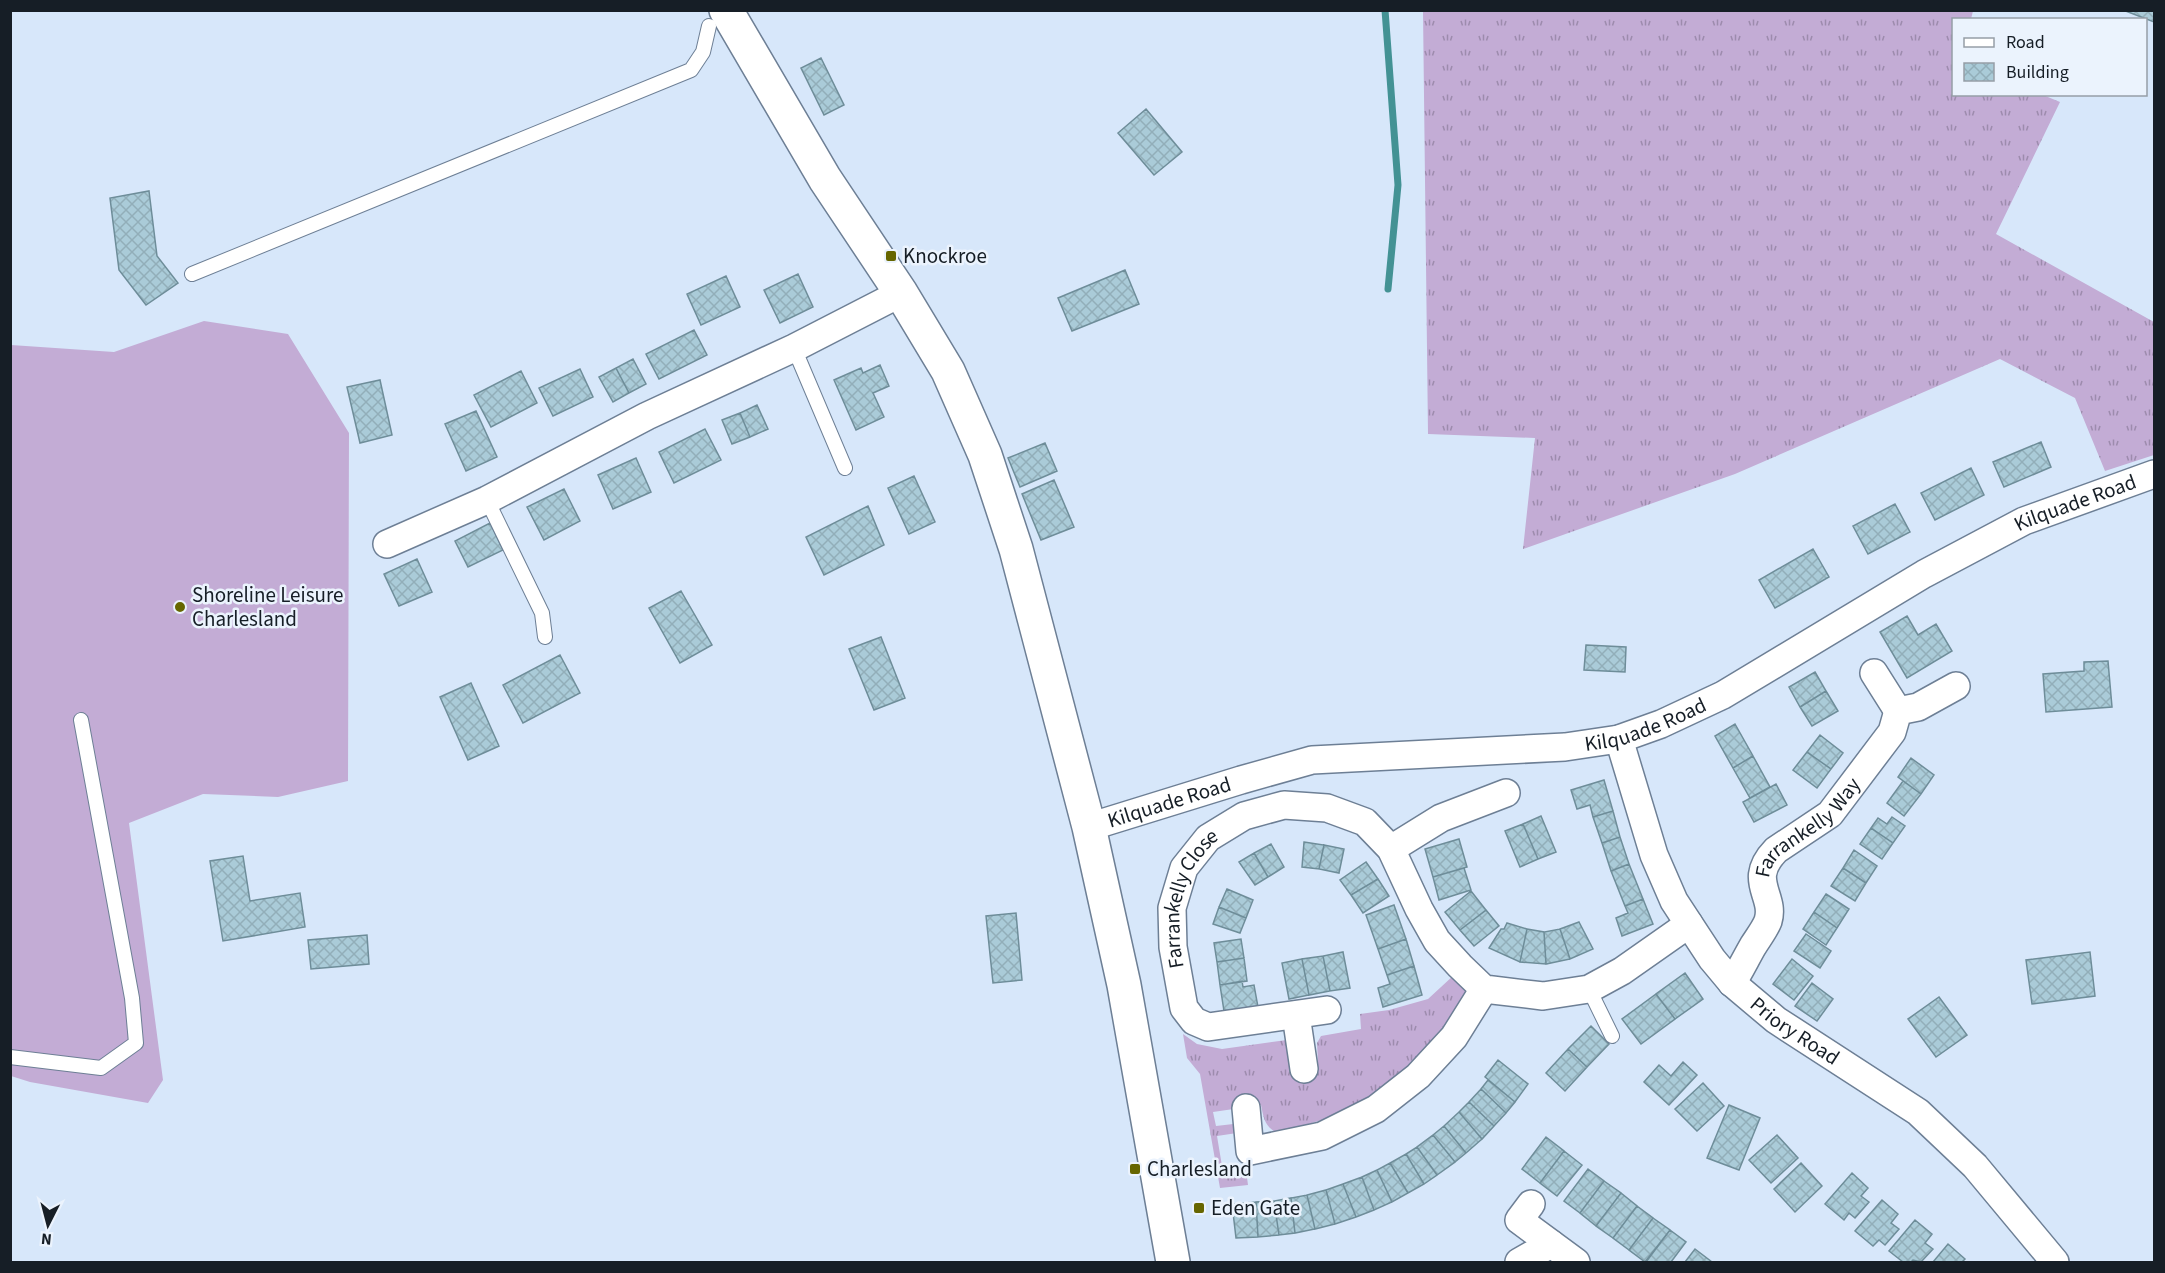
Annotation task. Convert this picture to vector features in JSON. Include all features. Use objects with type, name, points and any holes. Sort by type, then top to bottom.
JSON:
[{"type":"main road","points":[[717,18],[901,293],[948,370],[985,455],[1016,549],[1089,827],[1124,985],[1173,1263]]},
{"type":"street","points":[[387,544],[487,500],[647,416],[794,348],[901,293]]},
{"type":"street","name":"Kilquade Road","points":[[1089,827],[1312,760],[1565,747],[1619,739],[1661,724],[1723,695],[1924,574],[2024,521],[2154,474]]},
{"type":"street","points":[[1874,673],[1898,711],[1918,707],[1956,686]]},
{"type":"street","name":"Farrankelly Way","points":[[1732,983],[1768,921],[1769,909],[1762,885],[1763,870],[1770,856],[1830,814],[1892,732],[1898,711]]},
{"type":"street","name":"Priory Road","points":[[1619,739],[1654,855],[1674,901],[1712,959],[1732,983],[1776,1020],[1918,1113],[1975,1166],[2055,1263]]},
{"type":"street","points":[[1391,849],[1441,818],[1506,794]]},
{"type":"street","name":"Farrankelly Close","points":[[1327,1010],[1208,1027],[1194,1021],[1184,1008],[1173,948],[1172,908],[1184,868],[1208,838],[1244,816],[1284,805],[1327,808],[1365,822],[1391,849],[1437,941],[1484,988]]},
{"type":"street","points":[[1246,1108],[1250,1151],[1322,1136],[1376,1109],[1418,1076],[1454,1037],[1484,988],[1544,996],[1590,989],[1622,971],[1689,924]]},
{"type":"street","points":[[1296,1015],[1304,1069]]},
{"type":"street","points":[[1530,1204],[1519,1220],[1576,1263]]},
{"type":"street","points":[[1519,1263],[1551,1244]]},
{"type":"lane","points":[[192,274],[692,70],[703,52],[717,18]]},
{"type":"lane","points":[[794,348],[845,468]]},
{"type":"lane","points":[[487,500],[542,613],[545,637]]},
{"type":"lane","points":[[10,1057],[101,1068],[136,1043],[132,998],[81,720]]},
{"type":"lane","points":[[1590,989],[1612,1036]]},
{"type":"green space","points":[[1423,11],[1973,11],[1971,18],[1952,18],[1952,96],[2045,96],[2060,102],[1996,234],[2154,322],[2154,455],[2105,471],[2075,398],[2000,359],[1735,474],[1523,549],[1535,438],[1428,434]]},
{"type":"green space","name":"Shoreline Leisure Charlesland","points":[[204,321],[288,334],[349,433],[348,781],[278,797],[203,794],[129,823],[163,1080],[148,1103],[30,1082],[11,1076],[11,345],[114,352]]},
{"type":"green space","points":[[1454,975],[1466,989],[1471,1002],[1414,1065],[1370,1098],[1325,1119],[1279,1134],[1266,1122],[1261,1105],[1213,1112],[1216,1126],[1242,1123],[1237,1133],[1217,1136],[1223,1172],[1246,1170],[1248,1185],[1220,1188],[1200,1074],[1187,1058],[1183,1034],[1197,1044],[1222,1049],[1294,1039],[1298,1066],[1318,1063],[1317,1043],[1321,1036],[1361,1029],[1360,1014],[1389,1010],[1428,999]]},
{"type":"building","points":[[2123,10],[2154,10],[2154,22]]},
{"type":"building","points":[[821,58],[844,105],[824,115],[801,68]]},
{"type":"building","points":[[1146,109],[1182,152],[1154,175],[1118,133]]},
{"type":"building","points":[[149,191],[157,256],[178,283],[146,305],[119,270],[110,198]]},
{"type":"building","points":[[1125,270],[1139,304],[1072,331],[1058,298]]},
{"type":"building","points":[[798,274],[813,307],[780,323],[764,290]]},
{"type":"building","points":[[726,276],[740,307],[701,325],[687,294]]},
{"type":"building","points":[[694,330],[707,355],[659,379],[646,354]]},
{"type":"building","points":[[633,359],[646,384],[629,393],[616,368]]},
{"type":"building","points":[[880,365],[889,386],[873,393],[884,417],[856,430],[834,380],[861,368],[863,373]]},
{"type":"building","points":[[616,368],[629,393],[613,402],[599,377]]},
{"type":"building","points":[[580,369],[593,397],[553,416],[539,388]]},
{"type":"building","points":[[521,371],[537,403],[491,427],[474,395]]},
{"type":"building","points":[[380,380],[392,435],[360,443],[347,387]]},
{"type":"building","points":[[757,405],[768,429],[750,437],[740,413]]},
{"type":"building","points":[[476,411],[497,457],[466,471],[445,424]]},
{"type":"building","points":[[740,413],[750,437],[732,444],[722,420]]},
{"type":"building","points":[[705,429],[721,460],[674,483],[659,452]]},
{"type":"building","points":[[2041,442],[2051,467],[2004,487],[1993,462]]},
{"type":"building","points":[[1045,443],[1057,471],[1020,487],[1008,458]]},
{"type":"building","points":[[636,458],[651,492],[613,509],[598,475]]},
{"type":"building","points":[[1971,468],[1984,495],[1935,520],[1921,493]]},
{"type":"building","points":[[914,476],[935,522],[909,534],[888,488]]},
{"type":"building","points":[[1054,480],[1074,527],[1041,540],[1022,494]]},
{"type":"building","points":[[564,489],[580,521],[544,540],[527,507]]},
{"type":"building","points":[[1895,504],[1910,532],[1868,554],[1853,526]]},
{"type":"building","points":[[868,506],[884,545],[824,575],[806,537]]},
{"type":"building","points":[[490,523],[503,550],[468,567],[455,541]]},
{"type":"building","points":[[1813,549],[1829,577],[1775,608],[1759,580]]},
{"type":"building","points":[[417,559],[432,592],[399,606],[384,574]]},
{"type":"building","points":[[681,591],[712,645],[680,663],[649,608]]},
{"type":"building","points":[[1907,616],[1918,635],[1936,624],[1952,651],[1907,678],[1880,632]]},
{"type":"building","points":[[881,637],[905,698],[874,710],[849,649]]},
{"type":"building","points":[[1586,645],[1626,647],[1625,672],[1584,670]]},
{"type":"building","points":[[560,655],[580,693],[523,723],[503,685]]},
{"type":"building","points":[[2108,661],[2112,707],[2046,712],[2043,674],[2084,671],[2084,662]]},
{"type":"building","points":[[1815,672],[1826,691],[1800,707],[1789,687]]},
{"type":"building","points":[[471,683],[499,746],[468,760],[440,697]]},
{"type":"building","points":[[1826,691],[1838,711],[1812,726],[1800,707]]},
{"type":"building","points":[[1735,724],[1753,756],[1733,768],[1715,736]]},
{"type":"building","points":[[1820,735],[1843,753],[1831,769],[1807,752]]},
{"type":"building","points":[[1807,752],[1831,769],[1817,788],[1793,770]]},
{"type":"building","points":[[1753,756],[1770,787],[1750,798],[1733,768]]},
{"type":"building","points":[[1911,758],[1934,775],[1921,794],[1898,777]]},
{"type":"building","points":[[1604,780],[1613,811],[1593,817],[1590,805],[1577,809],[1571,790]]},
{"type":"building","points":[[1903,781],[1921,794],[1904,816],[1887,803]]},
{"type":"building","points":[[1776,784],[1787,805],[1754,822],[1743,802]]},
{"type":"building","points":[[1613,811],[1620,837],[1602,843],[1593,817]]},
{"type":"building","points":[[1541,816],[1556,852],[1538,859],[1523,824]]},
{"type":"building","points":[[1892,817],[1905,826],[1893,843],[1871,828],[1878,818],[1887,824]]},
{"type":"building","points":[[1523,824],[1538,859],[1520,867],[1505,831]]},
{"type":"building","points":[[1871,828],[1893,843],[1882,859],[1860,844]]},
{"type":"building","points":[[1620,837],[1629,864],[1611,871],[1602,843]]},
{"type":"building","points":[[1459,839],[1467,867],[1433,877],[1425,849]]},
{"type":"building","points":[[1304,842],[1324,845],[1319,869],[1302,867]]},
{"type":"building","points":[[1271,844],[1284,867],[1268,877],[1254,853]]},
{"type":"building","points":[[1324,845],[1344,849],[1339,873],[1319,869]]},
{"type":"building","points":[[1854,850],[1877,866],[1866,883],[1843,868]]},
{"type":"building","points":[[1254,853],[1268,877],[1255,885],[1239,862]]},
{"type":"building","points":[[243,856],[250,901],[300,893],[305,927],[223,941],[210,861]]},
{"type":"building","points":[[1366,862],[1378,879],[1351,895],[1340,880]]},
{"type":"building","points":[[1629,864],[1643,899],[1625,906],[1611,871]]},
{"type":"building","points":[[1464,868],[1471,890],[1439,900],[1433,877]]},
{"type":"building","points":[[1843,868],[1866,883],[1855,901],[1831,886]]},
{"type":"building","points":[[1378,879],[1389,896],[1363,913],[1351,895]]},
{"type":"building","points":[[1227,889],[1253,900],[1246,918],[1219,907]]},
{"type":"building","points":[[1471,891],[1486,910],[1460,930],[1445,912]]},
{"type":"building","points":[[1826,894],[1849,909],[1837,928],[1814,912]]},
{"type":"building","points":[[1643,899],[1653,924],[1622,936],[1616,918],[1628,913],[1625,906]]},
{"type":"building","points":[[1394,905],[1406,939],[1378,949],[1366,915]]},
{"type":"building","points":[[1219,907],[1246,918],[1240,933],[1213,924]]},
{"type":"building","points":[[1486,910],[1499,926],[1474,946],[1460,930]]},
{"type":"building","points":[[1814,912],[1837,928],[1826,945],[1803,929]]},
{"type":"building","points":[[1016,913],[1022,980],[993,983],[986,916]]},
{"type":"building","points":[[1579,922],[1593,949],[1570,959],[1560,929]]},
{"type":"building","points":[[1507,923],[1527,929],[1520,962],[1489,948]]},
{"type":"building","points":[[1527,929],[1544,932],[1546,964],[1520,962]]},
{"type":"building","points":[[1560,929],[1570,959],[1546,964],[1544,932]]},
{"type":"building","points":[[1806,934],[1831,951],[1820,968],[1794,951]]},
{"type":"building","points":[[367,935],[369,964],[311,969],[308,940]]},
{"type":"building","points":[[1241,939],[1244,958],[1217,962],[1214,943]]},
{"type":"building","points":[[1406,939],[1414,966],[1387,975],[1378,949]]},
{"type":"building","points":[[1343,952],[1350,988],[1330,991],[1323,956]]},
{"type":"building","points":[[2090,952],[2095,996],[2032,1004],[2026,960]]},
{"type":"building","points":[[1323,956],[1330,991],[1309,995],[1302,959]]},
{"type":"building","points":[[1244,958],[1247,981],[1220,985],[1217,962]]},
{"type":"building","points":[[1302,959],[1309,995],[1289,999],[1282,963]]},
{"type":"building","points":[[1792,959],[1813,976],[1794,1000],[1773,984]]},
{"type":"building","points":[[1414,966],[1422,995],[1383,1007],[1378,988],[1390,984],[1387,975]]},
{"type":"building","points":[[1685,973],[1703,999],[1675,1019],[1656,994]]},
{"type":"building","points":[[1242,981],[1243,987],[1254,985],[1258,1007],[1224,1011],[1220,985]]},
{"type":"building","points":[[1812,983],[1833,999],[1817,1021],[1795,1006]]},
{"type":"building","points":[[1656,994],[1675,1019],[1641,1044],[1622,1019]]},
{"type":"building","points":[[1939,997],[1967,1035],[1936,1057],[1908,1019]]},
{"type":"building","points":[[1591,1026],[1609,1044],[1587,1067],[1568,1049]]},
{"type":"building","points":[[1568,1049],[1587,1067],[1565,1091],[1546,1073]]},
{"type":"building","points":[[1498,1060],[1528,1084],[1515,1102],[1485,1077]]},
{"type":"building","points":[[1683,1062],[1697,1075],[1669,1105],[1644,1082],[1659,1065],[1671,1076]]},
{"type":"building","points":[[1488,1080],[1515,1102],[1506,1113],[1481,1089]]},
{"type":"building","points":[[1703,1083],[1724,1106],[1697,1131],[1675,1109]]},
{"type":"building","points":[[1481,1089],[1506,1113],[1494,1126],[1469,1102]]},
{"type":"building","points":[[1469,1102],[1494,1126],[1482,1139],[1459,1112]]},
{"type":"building","points":[[1729,1105],[1760,1118],[1739,1170],[1707,1158]]},
{"type":"building","points":[[1459,1112],[1482,1139],[1466,1153],[1444,1126]]},
{"type":"building","points":[[1444,1126],[1466,1153],[1455,1162],[1433,1135]]},
{"type":"building","points":[[1433,1135],[1455,1162],[1437,1175],[1417,1147]]},
{"type":"building","points":[[1777,1135],[1798,1158],[1771,1183],[1749,1160]]},
{"type":"building","points":[[1546,1137],[1564,1151],[1540,1183],[1522,1169]]},
{"type":"building","points":[[1417,1147],[1437,1175],[1424,1184],[1406,1154]]},
{"type":"building","points":[[1564,1151],[1582,1165],[1557,1196],[1540,1183]]},
{"type":"building","points":[[1406,1154],[1424,1184],[1408,1193],[1390,1163]]},
{"type":"building","points":[[1390,1163],[1408,1193],[1392,1202],[1377,1170]]},
{"type":"building","points":[[1801,1163],[1822,1186],[1795,1212],[1774,1189]]},
{"type":"building","points":[[1588,1169],[1604,1181],[1580,1213],[1564,1201]]},
{"type":"building","points":[[1377,1170],[1392,1202],[1374,1210],[1362,1177]]},
{"type":"building","points":[[1852,1173],[1868,1188],[1861,1196],[1869,1202],[1855,1218],[1849,1213],[1844,1220],[1825,1204]]},
{"type":"building","points":[[1362,1177],[1374,1210],[1356,1217],[1343,1184]]},
{"type":"building","points":[[1604,1181],[1621,1193],[1596,1226],[1580,1213]]},
{"type":"building","points":[[1343,1184],[1356,1217],[1335,1224],[1326,1190]]},
{"type":"building","points":[[1326,1190],[1335,1224],[1315,1229],[1307,1195]]},
{"type":"building","points":[[1621,1193],[1637,1206],[1613,1238],[1596,1226]]},
{"type":"building","points":[[1307,1195],[1315,1229],[1295,1233],[1291,1198]]},
{"type":"building","points":[[1291,1198],[1295,1233],[1279,1235],[1274,1201]]},
{"type":"building","points":[[1882,1200],[1898,1214],[1891,1223],[1899,1229],[1885,1245],[1879,1240],[1873,1246],[1855,1231]]},
{"type":"building","points":[[1274,1201],[1279,1235],[1258,1237],[1256,1202]]},
{"type":"building","points":[[1256,1202],[1258,1237],[1236,1238],[1232,1204]]},
{"type":"building","points":[[1637,1206],[1653,1218],[1629,1250],[1613,1238]]},
{"type":"building","points":[[1653,1218],[1670,1230],[1645,1262],[1629,1250]]},
{"type":"building","points":[[1915,1220],[1932,1234],[1925,1243],[1933,1249],[1921,1262],[1913,1260],[1903,1262],[1889,1251]]},
{"type":"building","points":[[1670,1230],[1686,1242],[1671,1262],[1646,1262]]},
{"type":"building","points":[[1948,1244],[1965,1259],[1962,1262],[1933,1262]]},
{"type":"building","points":[[1695,1249],[1712,1262],[1685,1262]]},
{"type":"waterway","points":[[1385,10],[1398,185],[1388,289]]},
{"type":"place","name":"Knockroe","points":[[891,256]]},
{"type":"place","name":"Shoreline Leisure Charlesland","points":[[180,607]]},
{"type":"place","name":"Charlesland","points":[[1135,1169]]},
{"type":"place","name":"Eden Gate","points":[[1199,1208]]}]
